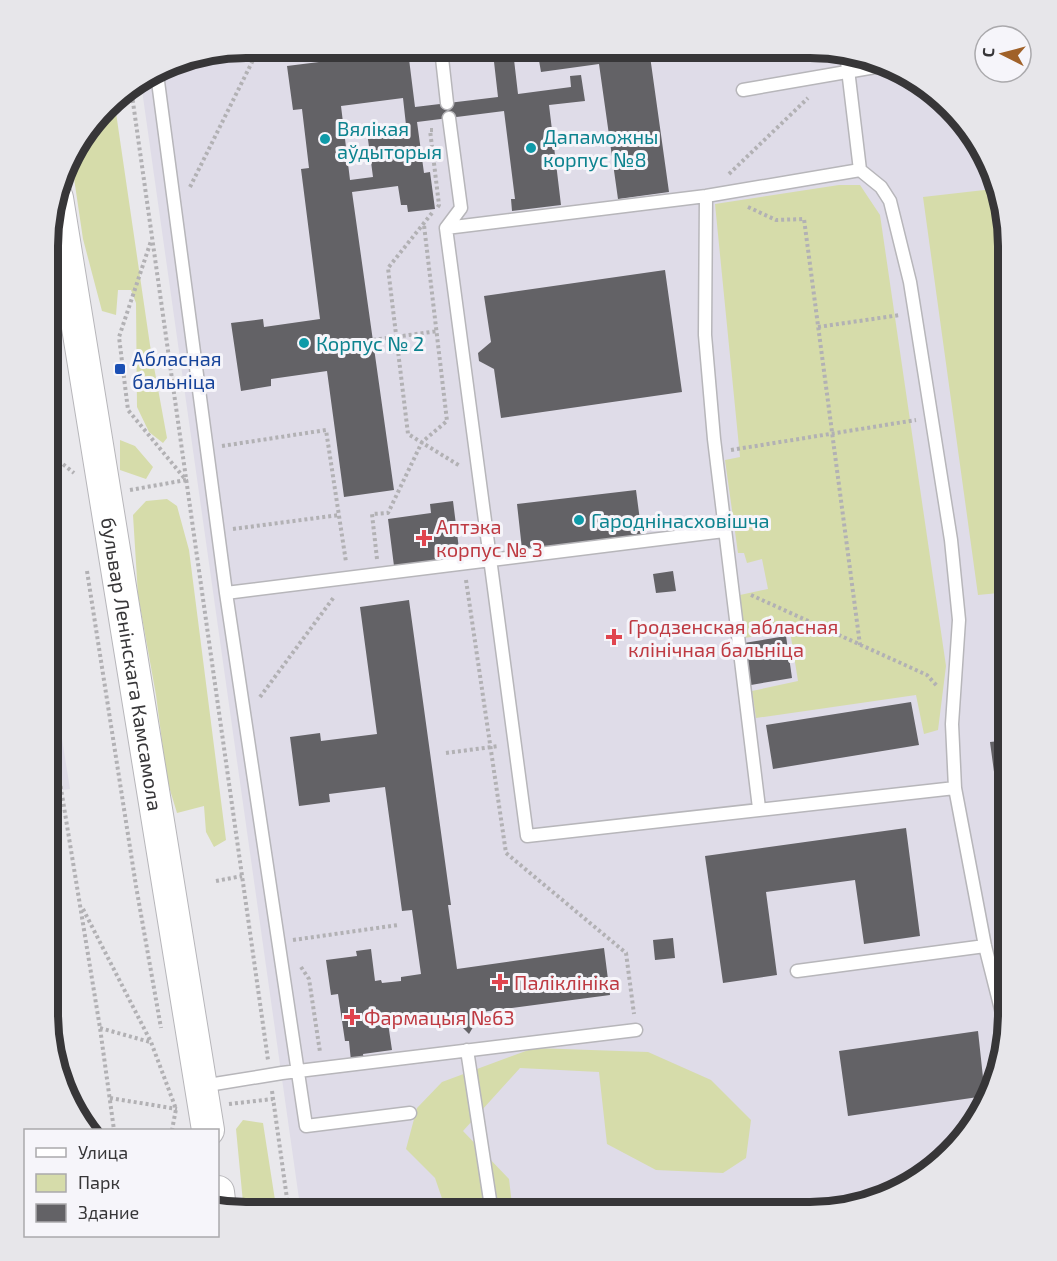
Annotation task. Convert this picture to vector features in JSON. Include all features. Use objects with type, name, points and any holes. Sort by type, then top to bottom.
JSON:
[{"type":"street","name":"бульвар Ленінскага Камсамола","points":[[60,219],[208,1129]]},
{"type":"lane","points":[[442,59],[447,103]]},
{"type":"lane","points":[[848,63],[860,170],[881,187],[890,201],[910,282],[932,417],[951,540],[959,620],[954,702],[955,788],[985,946],[998,997]]},
{"type":"lane","points":[[743,90],[868,68]]},
{"type":"lane","points":[[157,81],[226,593],[306,1126],[410,1113]]},
{"type":"lane","points":[[450,123],[461,208],[446,228],[527,836],[759,808],[955,788]]},
{"type":"lane","points":[[446,228],[721,194],[860,170]]},
{"type":"lane","points":[[706,196],[705,335],[715,453],[759,808]]},
{"type":"lane","points":[[226,593],[723,531]]},
{"type":"lane","points":[[797,971],[985,946]]},
{"type":"lane","points":[[202,1086],[299,1071],[636,1030]]},
{"type":"lane","points":[[467,1050],[490,1202]]},
{"type":"path","points":[[186,194],[254,59]]},
{"type":"path","points":[[706,196],[832,74]]},
{"type":"path","points":[[132,98],[287,1202]]},
{"type":"path","points":[[450,123],[430,130],[439,205],[388,268],[408,434],[479,477]]},
{"type":"path","points":[[721,194],[776,220],[804,219],[860,645]]},
{"type":"path","points":[[379,575],[372,514],[388,513],[422,442],[447,421],[423,224]]},
{"type":"path","points":[[152,239],[119,337],[128,410],[186,480]]},
{"type":"path","points":[[818,327],[915,313]]},
{"type":"path","points":[[373,340],[459,328]]},
{"type":"path","points":[[715,453],[932,417]]},
{"type":"path","points":[[221,446],[326,430],[339,515],[348,578],[257,700],[256,689]]},
{"type":"path","points":[[219,435],[222,457]]},
{"type":"path","points":[[232,530],[339,515]]},
{"type":"path","points":[[231,519],[233,540]]},
{"type":"path","points":[[86,564],[136,886],[163,1038]]},
{"type":"path","points":[[731,586],[927,675],[954,702]]},
{"type":"path","points":[[446,753],[515,744]]},
{"type":"path","points":[[58,771],[100,1028],[114,1129]]},
{"type":"path","points":[[216,881],[242,876]]},
{"type":"path","points":[[81,906],[151,1042],[176,1109]]},
{"type":"path","points":[[293,940],[398,926]]},
{"type":"path","points":[[291,929],[294,950]]},
{"type":"path","points":[[296,960],[309,978],[323,1068]]},
{"type":"path","points":[[100,1028],[151,1042]]},
{"type":"path","points":[[170,1074],[176,1109],[172,1129]]},
{"type":"shaded area","name":"Гродзенская абласная клінічная бальніца","points":[[810,58],[859,65],[894,78],[915,90],[934,105],[967,142],[984,175],[997,222],[998,1027],[989,1075],[979,1098],[967,1119],[952,1138],[925,1164],[882,1188],[835,1201],[299,1202],[142,90],[186,68],[234,59]]},
{"type":"shaded area","points":[[58,714],[70,789],[58,791]]},
{"type":"green space","points":[[116,112],[150,345],[167,438],[163,443],[149,432],[137,407],[136,303],[131,290],[118,290],[116,315],[102,311],[83,239],[73,174],[90,142]]},
{"type":"green space","points":[[839,185],[860,185],[880,215],[946,666],[938,730],[924,734],[916,695],[756,718],[752,691],[798,681],[790,631],[744,638],[740,595],[768,589],[762,559],[747,563],[744,553],[738,553],[725,460],[740,457],[715,204]]},
{"type":"green space","points":[[989,189],[997,222],[998,593],[978,595],[923,197]]},
{"type":"green space","points":[[120,440],[135,446],[153,467],[146,479],[120,470]]},
{"type":"green space","points":[[167,499],[177,506],[189,550],[226,840],[214,847],[206,832],[204,806],[177,813],[167,780],[156,695],[138,595],[133,515],[146,501]]},
{"type":"green space","points":[[534,1048],[648,1052],[711,1080],[751,1120],[746,1158],[723,1173],[656,1170],[607,1144],[599,1072],[520,1068],[463,1131],[509,1179],[512,1202],[443,1202],[435,1178],[406,1149],[417,1108],[442,1082]]},
{"type":"green space","points":[[243,1120],[263,1123],[275,1202],[243,1202],[236,1129]]},
{"type":"building","points":[[539,58],[650,58],[669,192],[618,199],[599,64],[541,72]]},
{"type":"building","points":[[345,59],[409,59],[415,107],[498,97],[494,59],[514,59],[518,94],[571,87],[570,76],[581,75],[585,101],[549,105],[561,205],[512,211],[511,199],[515,199],[504,111],[417,122],[424,173],[430,172],[435,209],[408,212],[407,205],[401,205],[398,186],[352,192],[394,490],[344,497],[327,371],[271,379],[271,386],[241,391],[231,323],[263,319],[264,327],[320,319],[301,169],[309,168],[302,109],[293,110],[287,66]],"holes":[[[403,98],[406,125],[367,132],[373,177],[350,180],[341,106]]]},
{"type":"building","points":[[665,270],[682,392],[501,418],[494,369],[479,361],[478,353],[491,342],[484,296]]},
{"type":"building","name":"Гароднінасховішча","points":[[636,490],[642,536],[522,549],[517,504]]},
{"type":"building","name":"Аптэка корпус № 3","points":[[453,501],[460,557],[394,566],[388,519],[431,513],[430,504]]},
{"type":"building","points":[[673,571],[676,591],[656,593],[653,574]]},
{"type":"building","points":[[409,600],[451,905],[448,905],[457,969],[604,948],[610,995],[482,1012],[469,1034],[452,1017],[388,1023],[392,1050],[363,1054],[364,1060],[351,1061],[349,1041],[345,1041],[338,994],[331,995],[326,960],[357,956],[356,951],[371,949],[375,981],[381,980],[382,983],[401,981],[401,977],[421,974],[412,910],[402,911],[385,787],[329,794],[330,802],[299,806],[290,737],[320,733],[321,741],[377,734],[360,607]]},
{"type":"building","points":[[786,636],[792,678],[751,685],[744,643]]},
{"type":"building","points":[[911,702],[919,745],[773,769],[766,725]]},
{"type":"building","points":[[998,741],[998,802],[990,742]]},
{"type":"building","points":[[906,828],[920,936],[864,944],[855,880],[766,892],[777,975],[723,983],[705,856]]},
{"type":"building","points":[[673,938],[675,958],[655,960],[653,940]]},
{"type":"building","points":[[978,1031],[984,1087],[980,1097],[848,1116],[839,1051]]},
{"type":"place","name":"Вялікая аўдыторыя","points":[[325,139]]},
{"type":"place","name":"Дапаможны корпус №8","points":[[531,148]]},
{"type":"place","name":"Корпус № 2","points":[[304,343]]},
{"type":"place","name":"Абласная бальніца","points":[[120,369]]},
{"type":"place","name":"Гароднінасховішча","points":[[579,520]]},
{"type":"place","name":"Аптэка корпус № 3","points":[[424,538]]},
{"type":"place","name":"Гродзенская абласная клінічная бальніца","points":[[614,637]]},
{"type":"place","name":"Паліклініка","points":[[500,982]]},
{"type":"place","name":"Фармацыя №63","points":[[352,1017]]}]
